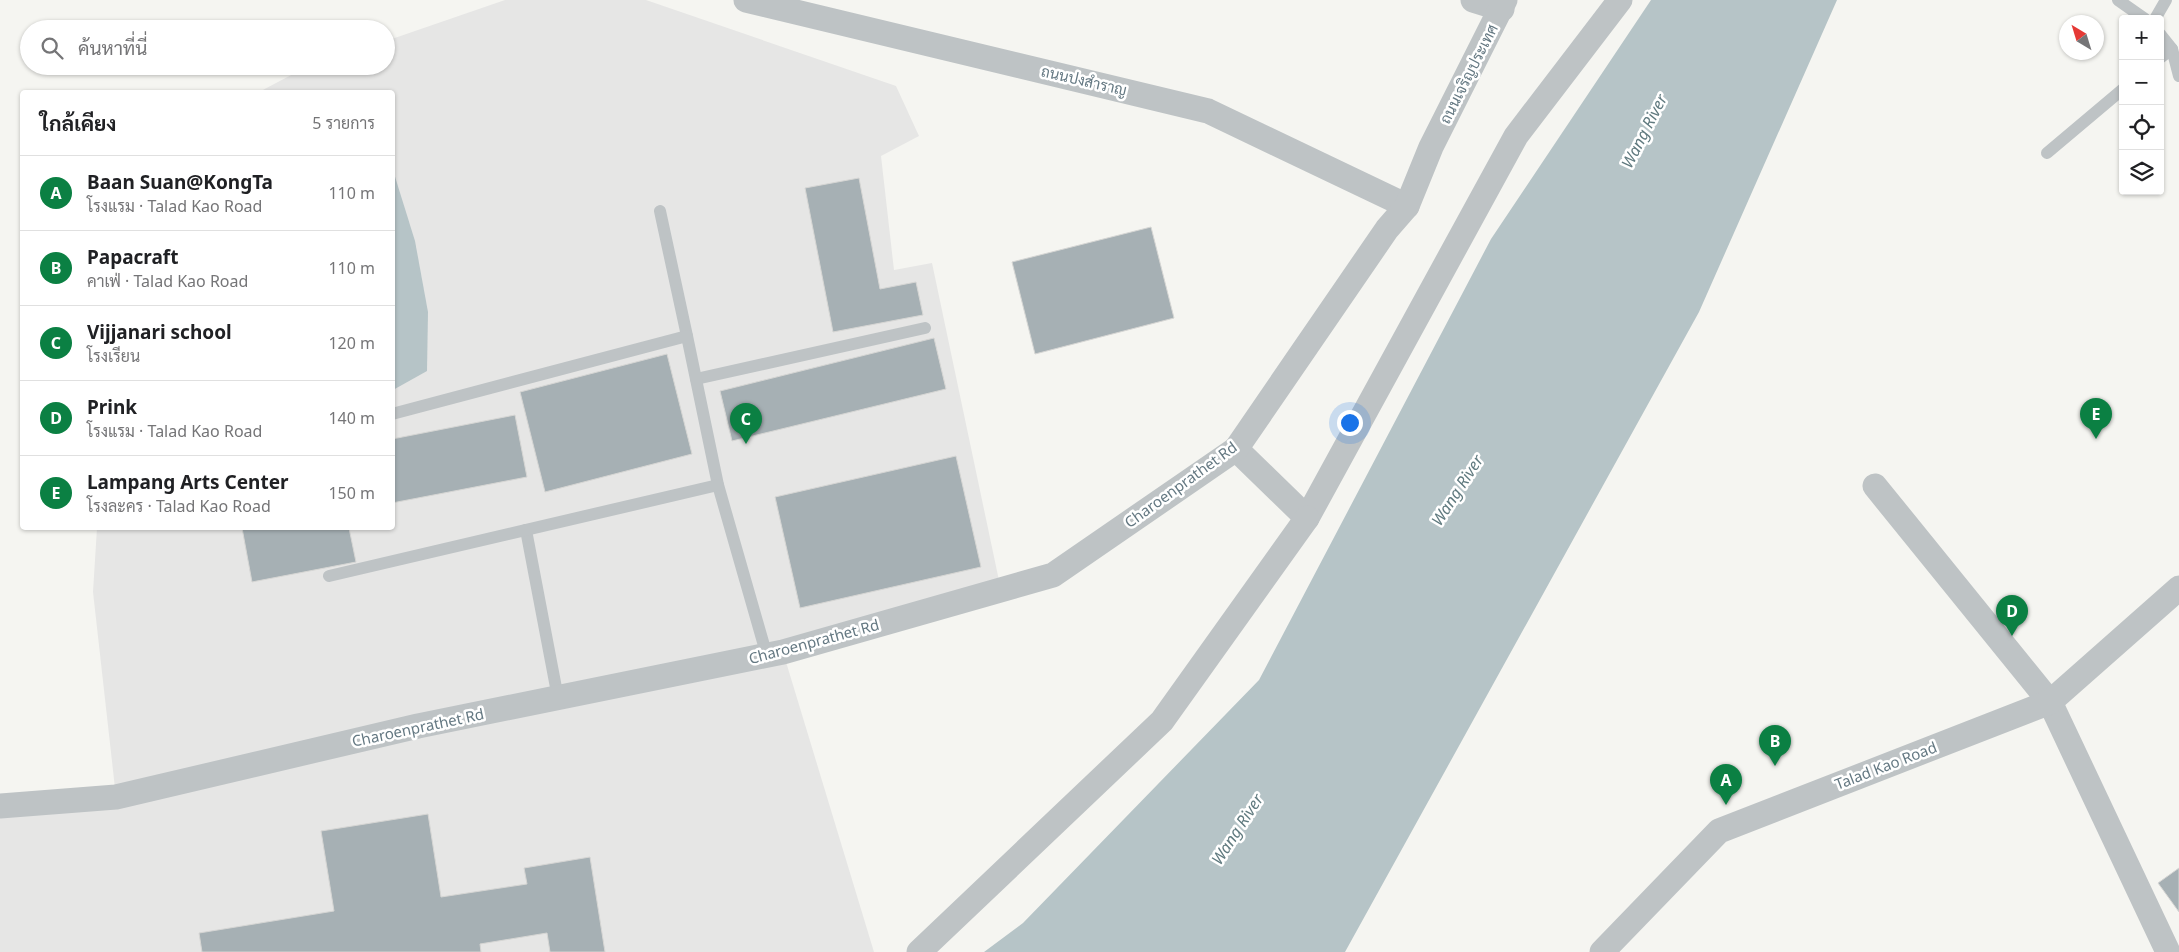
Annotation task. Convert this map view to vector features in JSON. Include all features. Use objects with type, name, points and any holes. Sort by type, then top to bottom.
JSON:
[{"type":"street","name":"ถนนปงสำราญ","points":[[746,0],[1208,111],[1407,206]]},
{"type":"street","points":[[1473,0],[1504,5]]},
{"type":"street","points":[[920,952],[1162,721],[1307,518],[1516,136],[1620,0]]},
{"type":"street","name":"ถนนเจริญประเทศ","points":[[1407,206],[1431,147],[1504,5]]},
{"type":"street","name":"Charoenprathet Rd","points":[[0,806],[116,797],[409,729],[767,656],[801,648],[1053,575],[1236,449],[1387,229],[1407,206]]},
{"type":"street","points":[[1236,449],[1307,518]]},
{"type":"street","points":[[1875,486],[2050,702],[2168,952]]},
{"type":"street","name":"Talad Kao Road","points":[[1602,952],[1719,830],[2050,702],[2179,588]]},
{"type":"lane","points":[[2118,0],[2139,15]]},
{"type":"lane","points":[[2157,15],[2166,0]]},
{"type":"lane","points":[[2164,39],[2172,49],[2179,76]]},
{"type":"lane","points":[[2164,55],[2172,49]]},
{"type":"lane","points":[[2047,153],[2119,93]]},
{"type":"lane","points":[[660,211],[718,485],[767,656]]},
{"type":"lane","points":[[696,379],[924,328]]},
{"type":"lane","points":[[395,413],[687,336]]},
{"type":"lane","points":[[329,576],[718,485]]},
{"type":"lane","points":[[526,530],[558,698]]},
{"type":"shaded area","points":[[505,0],[646,0],[896,86],[919,136],[881,156],[894,270],[932,263],[1001,590],[783,652],[874,952],[0,952],[0,806],[116,797],[93,592],[97,530],[395,530],[395,90],[263,90],[291,75],[395,75],[395,38]]},
{"type":"water","name":"Wang River","points":[[1651,0],[1837,0],[1699,312],[1345,952],[984,952],[1023,923],[1259,680],[1491,239]]},
{"type":"water","points":[[395,177],[415,241],[428,312],[427,371],[395,389]]},
{"type":"building","points":[[859,178],[880,289],[916,282],[923,315],[833,332],[805,188]]},
{"type":"building","points":[[1151,227],[1174,318],[1035,354],[1012,262]]},
{"type":"building","points":[[934,338],[946,389],[732,441],[720,391]]},
{"type":"building","points":[[667,354],[692,454],[545,492],[520,392]]},
{"type":"building","points":[[515,415],[527,477],[395,502],[395,438]]},
{"type":"building","points":[[956,456],[981,567],[800,608],[775,497]]},
{"type":"building","points":[[242,530],[349,530],[356,562],[252,582]]},
{"type":"building","points":[[428,814],[441,897],[527,884],[524,868],[590,857],[605,952],[550,952],[547,933],[480,944],[481,952],[202,952],[199,933],[334,911],[321,831]]},
{"type":"building","points":[[2179,868],[2179,912],[2158,883]]},
{"type":"place","name":"Lampang Arts Center","points":[[2096,439]]},
{"type":"place","name":"Vijjanari school","points":[[746,444]]},
{"type":"place","name":"Prink","points":[[2012,636]]},
{"type":"place","name":"Papacraft","points":[[1775,766]]},
{"type":"place","name":"Baan Suan@KongTa","points":[[1726,805]]}]
